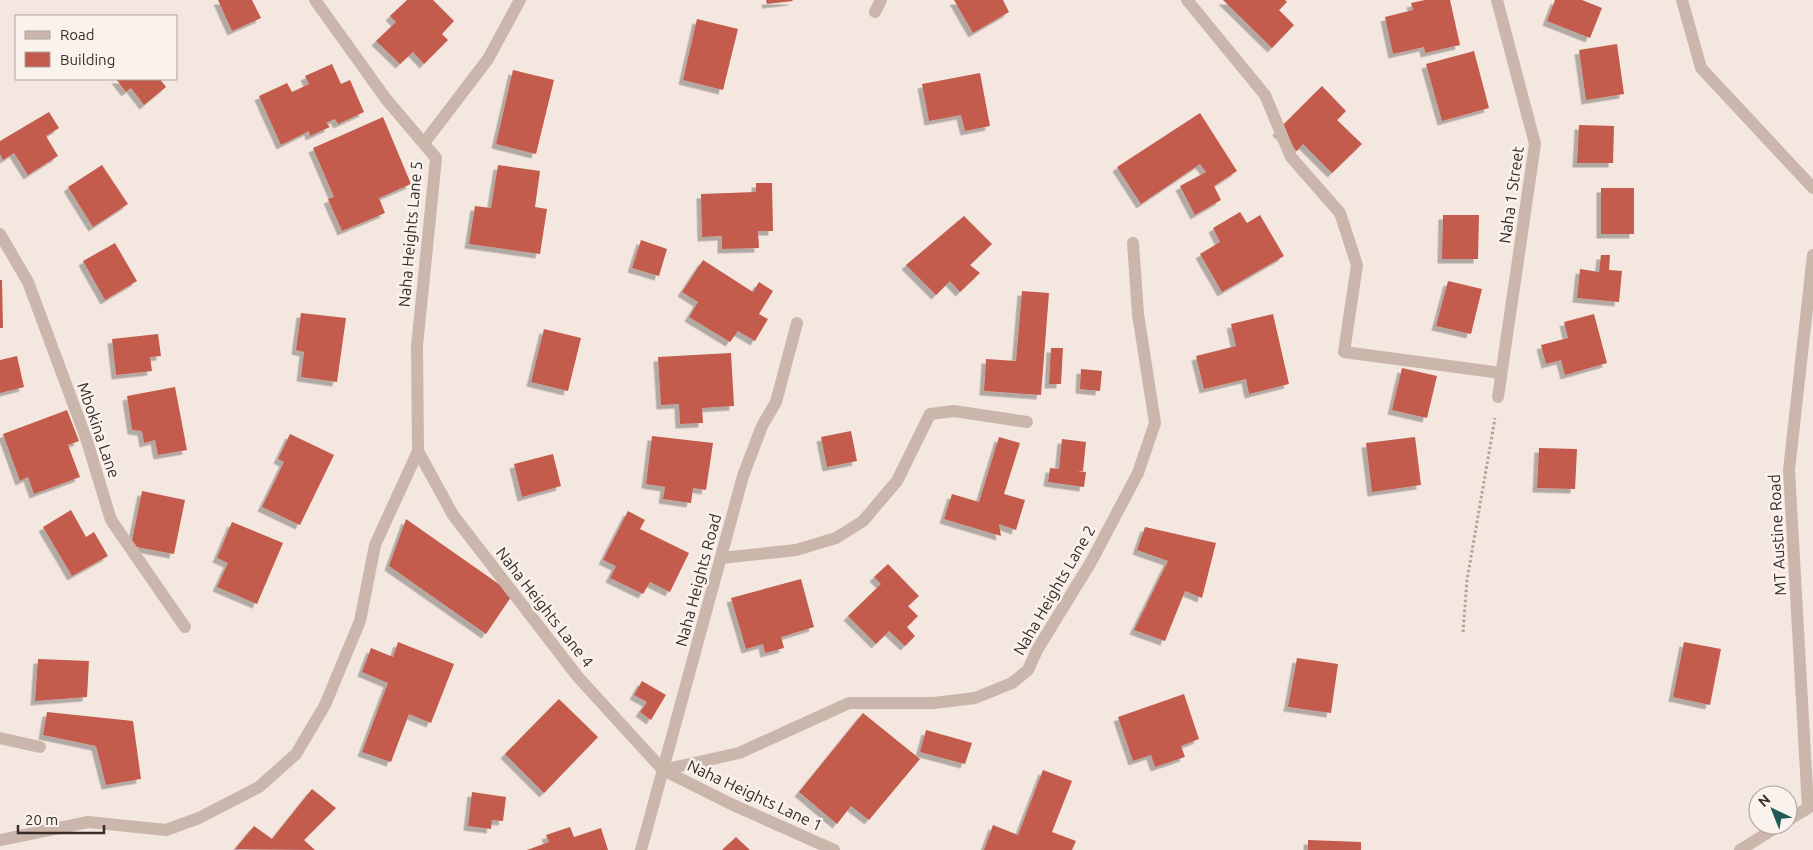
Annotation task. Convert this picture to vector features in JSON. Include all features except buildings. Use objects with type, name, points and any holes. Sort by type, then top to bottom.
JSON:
[{"type":"street","name":"Naha Heights Lane 5","points":[[315,0],[386,99],[436,158],[416,346],[418,451]]},
{"type":"street","points":[[424,143],[488,59],[520,0]]},
{"type":"street","points":[[875,12],[881,0]]},
{"type":"street","points":[[1187,0],[1265,95],[1291,158],[1340,213],[1357,265],[1344,352],[1501,373]]},
{"type":"street","name":"Naha 1 Street","points":[[1497,0],[1535,144],[1498,397]]},
{"type":"street","points":[[1682,0],[1701,68],[1813,188]]},
{"type":"street","name":"Mbokina Lane","points":[[0,234],[28,282],[86,438],[110,520],[186,627]]},
{"type":"street","name":"Naha Heights Lane 2","points":[[663,770],[739,753],[848,703],[934,703],[975,698],[1012,683],[1028,670],[1037,650],[1091,562],[1138,473],[1156,424],[1138,314],[1134,243]]},
{"type":"street","name":"MT Austine Road","points":[[1810,810],[1790,470],[1813,255]]},
{"type":"street","name":"Naha Heights Road","points":[[641,850],[743,476],[762,426],[776,402],[797,323]]},
{"type":"street","points":[[720,558],[796,550],[836,538],[863,521],[897,481],[930,414],[954,411],[1027,422]]},
{"type":"street","points":[[0,840],[88,822],[166,830],[199,818],[259,787],[296,754],[325,705],[360,621],[375,545],[418,451]]},
{"type":"street","name":"Naha Heights Lane 4","points":[[418,451],[453,514],[560,654],[578,677],[663,770]]},
{"type":"street","points":[[0,738],[40,747]]},
{"type":"street","name":"Naha Heights Lane 1","points":[[663,770],[731,804],[834,850]]},
{"type":"street","points":[[1798,815],[1810,810]]},
{"type":"street","points":[[1740,850],[1764,835]]},
{"type":"path","points":[[1463,632],[1467,580],[1498,397]]}]
